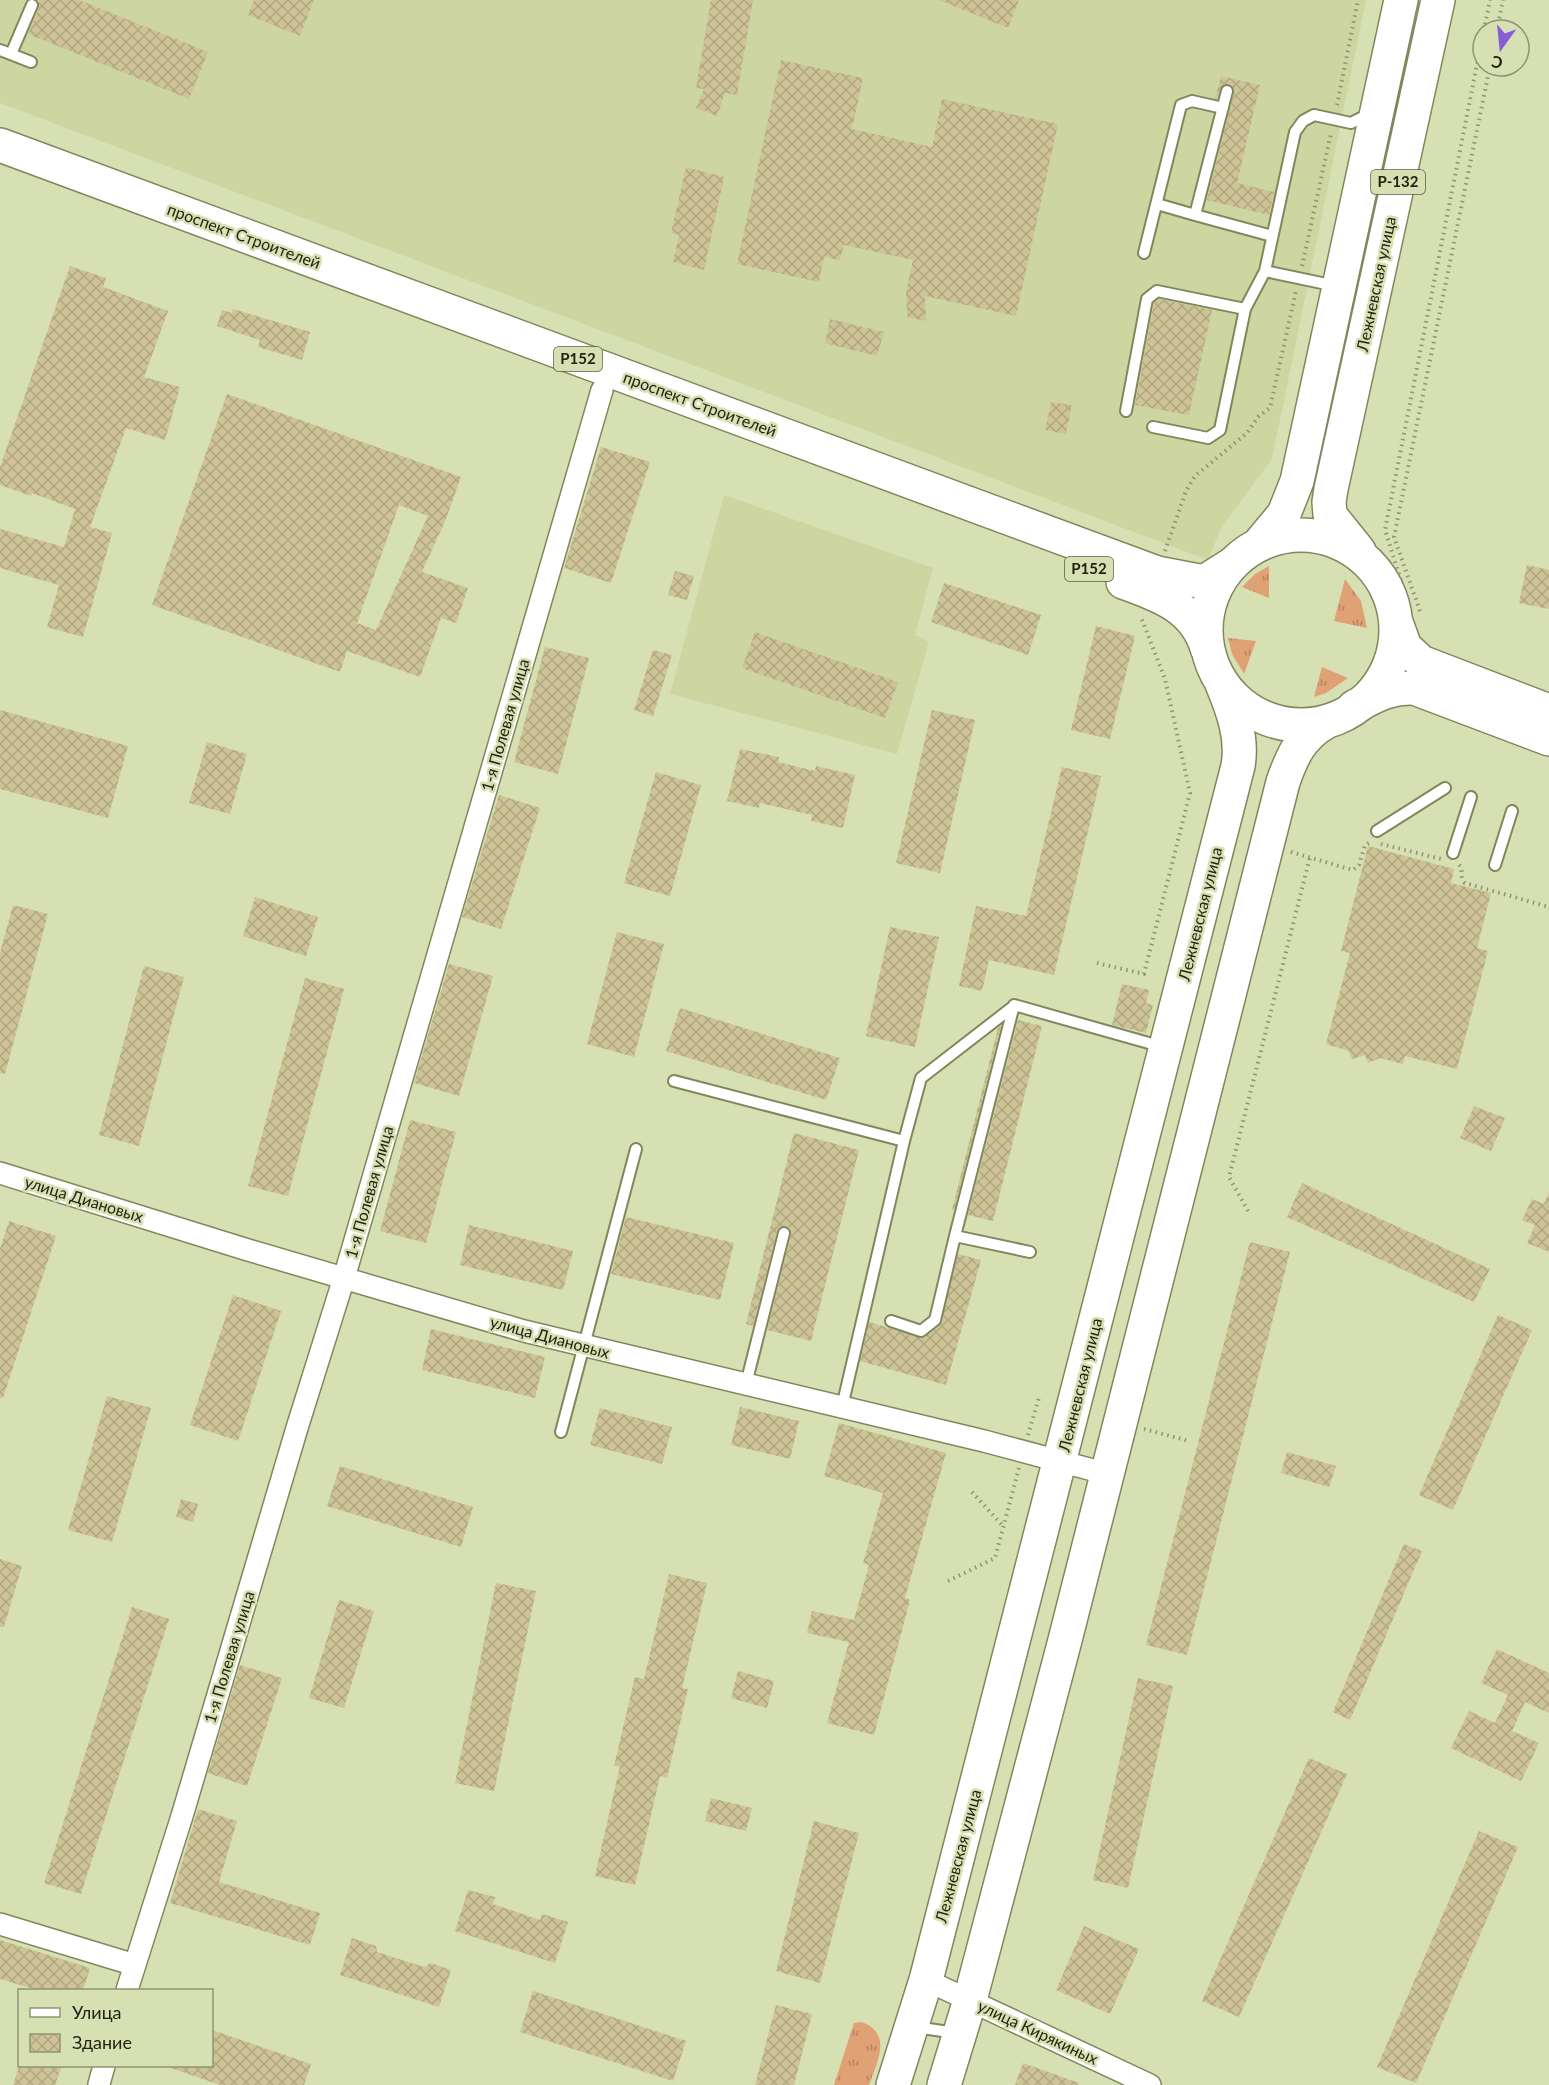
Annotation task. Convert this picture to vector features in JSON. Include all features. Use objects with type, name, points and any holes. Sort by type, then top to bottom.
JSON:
[{"type":"main road","name":"Р-132","points":[[1258,544],[1284,514],[1297,481],[1401,0]]},
{"type":"main road","name":"Лежневская улица","points":[[1364,557],[1330,515],[1329,502],[1438,0]]},
{"type":"main road","name":"проспект Строителей","points":[[0,145],[1162,597],[1194,620],[1203,635],[1207,648]]},
{"type":"main road","name":"проспект Строителей","points":[[0,167],[1157,573],[1204,582],[1231,565]]},
{"type":"main road","points":[[1326,722],[1291,724],[1268,718],[1247,708],[1222,684],[1207,648],[1206,621],[1208,608],[1218,584],[1231,565],[1258,544],[1276,538],[1313,536],[1348,548],[1364,557],[1385,589],[1410,617]]},
{"type":"main road","points":[[1354,707],[1374,688],[1389,665],[1396,639],[1410,617]]},
{"type":"main road","points":[[1410,617],[1405,647],[1421,662],[1549,711]]},
{"type":"main road","name":"Лежневская улица","points":[[893,2085],[926,1980],[1240,757],[1235,720],[1222,684]]},
{"type":"main road","points":[[944,2085],[970,2000],[1108,1474],[1283,782],[1291,760],[1300,742],[1314,728],[1398,687],[1414,688],[1549,739]]},
{"type":"street","name":"1-я Полевая улица","points":[[127,1989],[182,1816],[344,1278],[605,380]]},
{"type":"street","name":"улица Диановых","points":[[0,1173],[524,1331],[842,1407],[1108,1474]]},
{"type":"street","points":[[0,1924],[135,1965]]},
{"type":"street","name":"улица Кирякиных","points":[[926,1980],[1150,2085]]},
{"type":"lane","points":[[11,54],[32,5]]},
{"type":"lane","points":[[0,50],[31,62]]},
{"type":"lane","points":[[1195,215],[1227,91]]},
{"type":"lane","points":[[1144,253],[1181,105],[1192,101],[1222,108]]},
{"type":"lane","points":[[1153,427],[1208,438],[1220,430],[1245,309],[1265,272],[1296,132],[1303,121],[1314,114],[1351,123],[1378,110]]},
{"type":"lane","points":[[1157,204],[1272,236]]},
{"type":"lane","points":[[1265,272],[1340,287]]},
{"type":"lane","points":[[1126,411],[1147,300],[1157,291],[1245,309]]},
{"type":"lane","points":[[1376,837],[1445,788]]},
{"type":"lane","points":[[1449,857],[1471,797]]},
{"type":"lane","points":[[1495,865],[1512,811]]},
{"type":"lane","points":[[1014,1005],[1166,1048]]},
{"type":"lane","points":[[842,1407],[904,1141],[921,1078],[1014,1005]]},
{"type":"lane","points":[[891,1321],[921,1331],[935,1320],[1014,1005]]},
{"type":"lane","points":[[674,1081],[904,1141]]},
{"type":"lane","points":[[561,1432],[636,1149]]},
{"type":"lane","points":[[746,1384],[784,1233]]},
{"type":"lane","points":[[955,1236],[1030,1252]]},
{"type":"lane","points":[[912,2026],[959,2034]]},
{"type":"path","points":[[1163,556],[1186,491],[1195,476],[1246,433],[1259,416],[1270,408],[1358,0]]},
{"type":"path","points":[[1486,18],[1490,0]]},
{"type":"path","points":[[1499,18],[1503,0]]},
{"type":"path","points":[[1410,617],[1385,530],[1474,78]]},
{"type":"path","points":[[1410,617],[1394,537],[1488,78]]},
{"type":"path","points":[[1097,963],[1144,974],[1190,794],[1165,679],[1141,616]]},
{"type":"path","points":[[1376,837],[1449,857]]},
{"type":"path","points":[[1286,850],[1353,870],[1359,865],[1364,847]]},
{"type":"path","points":[[1248,1211],[1229,1178],[1310,857]]},
{"type":"path","points":[[1462,872],[1461,878],[1465,883],[1549,907]]},
{"type":"path","points":[[948,1581],[995,1558],[1039,1398]]},
{"type":"path","points":[[1144,1429],[1189,1441]]},
{"type":"path","points":[[972,1492],[1004,1527]]},
{"type":"shaded area","points":[[0,0],[1366,0],[1272,459],[1221,528],[1208,560],[0,103]]},
{"type":"shaded area","points":[[724,495],[933,568],[915,635],[929,642],[897,754],[670,694]]},
{"type":"green space","points":[[1269,566],[1269,598],[1242,587],[1255,574]]},
{"type":"green space","points":[[1345,579],[1361,601],[1367,628],[1334,621]]},
{"type":"green space","points":[[1228,638],[1256,641],[1244,674],[1232,654]]},
{"type":"green space","points":[[1322,667],[1348,678],[1326,693],[1314,697]]},
{"type":"green space","points":[[862,2022],[872,2027],[880,2041],[878,2058],[869,2085],[834,2085],[854,2023]]},
{"type":"building","points":[[39,0],[79,0],[208,52],[189,99],[28,34],[39,8]]},
{"type":"building","points":[[254,0],[314,0],[300,36],[248,15]]},
{"type":"building","points":[[711,0],[753,0],[737,95],[725,93],[717,116],[696,108],[704,89],[696,88]]},
{"type":"building","points":[[939,0],[1019,0],[1008,28]]},
{"type":"building","points":[[781,60],[863,78],[852,129],[932,147],[942,99],[1058,124],[1016,316],[925,296],[926,321],[907,317],[906,292],[913,260],[844,245],[840,260],[824,257],[819,282],[737,264]]},
{"type":"building","points":[[1221,76],[1260,85],[1237,183],[1274,192],[1269,215],[1207,200],[1234,92],[1232,85],[1224,84],[1215,99]]},
{"type":"building","points":[[686,167],[724,177],[704,270],[673,262],[679,235],[671,233]]},
{"type":"building","points":[[70,266],[106,278],[103,287],[168,311],[144,377],[180,387],[165,440],[126,428],[90,527],[112,533],[83,637],[47,627],[59,585],[0,568],[0,529],[64,547],[75,509],[32,493],[31,496],[0,485],[0,467]]},
{"type":"building","points":[[1159,299],[1212,310],[1189,415],[1135,405],[1154,303]]},
{"type":"building","points":[[233,309],[310,332],[302,360],[258,347],[260,340],[217,326],[222,310],[232,313]]},
{"type":"building","points":[[830,319],[884,332],[877,356],[825,343]]},
{"type":"building","points":[[227,394],[461,477],[446,519],[422,572],[468,588],[456,623],[441,618],[420,677],[347,651],[340,672],[152,605]],"holes":[[[399,505],[428,516],[376,630],[357,623]]]},
{"type":"building","points":[[1051,402],[1072,405],[1066,434],[1045,430]]},
{"type":"building","points":[[601,447],[650,462],[611,583],[564,568]]},
{"type":"building","points":[[1527,565],[1549,570],[1549,609],[1519,603]]},
{"type":"building","points":[[675,571],[694,576],[687,600],[668,595]]},
{"type":"building","points":[[944,583],[1041,615],[1028,655],[931,622]]},
{"type":"building","points":[[1096,626],[1135,636],[1110,739],[1071,730]]},
{"type":"building","points":[[755,632],[898,682],[885,718],[742,668]]},
{"type":"building","points":[[545,647],[589,658],[558,774],[514,762]]},
{"type":"building","points":[[653,650],[672,655],[653,716],[634,710]]},
{"type":"building","points":[[0,710],[128,746],[108,818],[0,789]]},
{"type":"building","points":[[932,710],[975,720],[940,873],[896,863]]},
{"type":"building","points":[[207,742],[247,754],[230,814],[189,803]]},
{"type":"building","points":[[740,749],[779,757],[778,762],[815,771],[816,766],[855,775],[843,828],[811,821],[812,815],[760,803],[759,808],[727,801]]},
{"type":"building","points":[[1062,767],[1101,776],[1054,975],[989,960],[982,991],[959,986],[976,906],[1026,916]]},
{"type":"building","points":[[656,772],[701,785],[670,896],[624,883]]},
{"type":"building","points":[[499,795],[540,808],[501,929],[462,917]]},
{"type":"building","points":[[1368,846],[1454,869],[1451,883],[1491,893],[1477,948],[1488,951],[1457,1069],[1405,1056],[1403,1064],[1380,1058],[1368,1063],[1365,1055],[1352,1059],[1349,1051],[1326,1044],[1350,953],[1341,951]]},
{"type":"building","points":[[255,897],[318,917],[306,956],[243,936]]},
{"type":"building","points":[[13,905],[48,914],[5,1074],[0,1073],[0,953]]},
{"type":"building","points":[[890,927],[939,937],[915,1047],[866,1036]]},
{"type":"building","points":[[617,932],[664,944],[634,1057],[587,1044]]},
{"type":"building","points":[[449,964],[493,976],[459,1096],[414,1083]]},
{"type":"building","points":[[144,966],[184,977],[139,1146],[99,1135]]},
{"type":"building","points":[[305,978],[344,989],[288,1196],[248,1186]]},
{"type":"building","points":[[1122,984],[1149,990],[1146,1003],[1153,1005],[1146,1033],[1112,1025]]},
{"type":"building","points":[[680,1008],[840,1058],[826,1100],[666,1051]]},
{"type":"building","points":[[1018,1020],[1042,1026],[993,1221],[968,1215]]},
{"type":"building","points":[[1001,1026],[954,1211],[952,1210],[998,1028]]},
{"type":"building","points":[[1474,1106],[1505,1118],[1491,1151],[1460,1138]]},
{"type":"building","points":[[410,1120],[456,1132],[426,1243],[380,1231]]},
{"type":"building","points":[[794,1133],[859,1150],[811,1341],[767,1330],[791,1235],[790,1228],[785,1226],[779,1227],[777,1231],[753,1326],[746,1324]]},
{"type":"building","points":[[1302,1183],[1490,1269],[1474,1302],[1287,1217]]},
{"type":"building","points":[[1549,1192],[1549,1252],[1527,1243],[1535,1225],[1522,1220],[1532,1199],[1544,1204]]},
{"type":"building","points":[[626,1217],[734,1243],[720,1300],[611,1274]]},
{"type":"building","points":[[9,1221],[56,1236],[3,1398],[0,1398],[0,1249]]},
{"type":"building","points":[[469,1225],[573,1251],[563,1290],[460,1265]]},
{"type":"building","points":[[1250,1242],[1290,1252],[1187,1655],[1146,1645]]},
{"type":"building","points":[[958,1254],[981,1260],[946,1385],[860,1361],[869,1322],[922,1338],[940,1325]]},
{"type":"building","points":[[233,1295],[281,1311],[238,1441],[190,1425]]},
{"type":"building","points":[[1498,1315],[1532,1330],[1453,1510],[1419,1495]]},
{"type":"building","points":[[431,1329],[545,1357],[535,1398],[422,1370]]},
{"type":"building","points":[[107,1396],[151,1408],[112,1542],[68,1530]]},
{"type":"building","points":[[740,1407],[799,1421],[790,1459],[731,1445]]},
{"type":"building","points":[[600,1408],[672,1427],[662,1464],[590,1445]]},
{"type":"building","points":[[839,1423],[946,1453],[905,1598],[910,1600],[874,1735],[827,1723],[849,1642],[807,1633],[812,1611],[854,1620],[869,1565],[863,1563],[883,1493],[824,1476]]},
{"type":"building","points":[[1287,1452],[1336,1466],[1329,1487],[1281,1473]]},
{"type":"building","points":[[340,1466],[473,1507],[461,1547],[327,1506]]},
{"type":"building","points":[[181,1499],[198,1504],[193,1522],[176,1517]]},
{"type":"building","points":[[1404,1544],[1422,1551],[1350,1720],[1333,1712]]},
{"type":"building","points":[[0,1559],[22,1566],[4,1627],[0,1627]]},
{"type":"building","points":[[669,1574],[707,1583],[682,1688],[688,1689],[667,1778],[660,1776],[635,1885],[595,1876],[620,1766],[614,1766],[635,1677],[644,1679]]},
{"type":"building","points":[[496,1583],[536,1591],[494,1791],[455,1783]]},
{"type":"building","points":[[339,1600],[374,1611],[344,1708],[309,1698]]},
{"type":"building","points":[[132,1607],[169,1619],[81,1894],[44,1883]]},
{"type":"building","points":[[1497,1649],[1549,1673],[1549,1713],[1525,1702],[1512,1731],[1539,1743],[1521,1781],[1451,1748],[1469,1711],[1495,1723],[1508,1695],[1481,1683]]},
{"type":"building","points":[[240,1665],[282,1678],[247,1786],[208,1773]]},
{"type":"building","points":[[738,1671],[774,1681],[767,1708],[731,1698]]},
{"type":"building","points":[[1138,1678],[1173,1686],[1128,1888],[1093,1880]]},
{"type":"building","points":[[1309,1758],[1347,1774],[1239,2017],[1202,2001]]},
{"type":"building","points":[[711,1798],[752,1808],[746,1831],[705,1821]]},
{"type":"building","points":[[198,1809],[237,1821],[219,1882],[320,1913],[310,1945],[170,1903]]},
{"type":"building","points":[[814,1821],[859,1833],[820,1983],[776,1971]]},
{"type":"building","points":[[1479,1831],[1518,1847],[1416,2083],[1377,2067]]},
{"type":"building","points":[[468,1890],[495,1897],[493,1904],[540,1920],[542,1914],[568,1922],[555,1963],[455,1931]]},
{"type":"building","points":[[1084,1926],[1139,1949],[1110,2014],[1056,1990]]},
{"type":"building","points":[[352,1938],[376,1946],[377,1952],[424,1967],[431,1963],[451,1970],[439,2007],[340,1975]]},
{"type":"building","points":[[0,1940],[90,1968],[83,1989],[34,1989],[0,1979]]},
{"type":"building","points":[[533,1991],[686,2041],[673,2081],[520,2032]]},
{"type":"building","points":[[776,2005],[812,2014],[794,2085],[755,2085]]},
{"type":"building","points":[[213,2030],[311,2064],[304,2085],[220,2085],[171,2068],[213,2067]]},
{"type":"building","points":[[1023,2063],[1079,2083],[1078,2085],[1015,2085]]},
{"type":"building","points":[[19,2067],[62,2067],[55,2085],[13,2085]]}]
